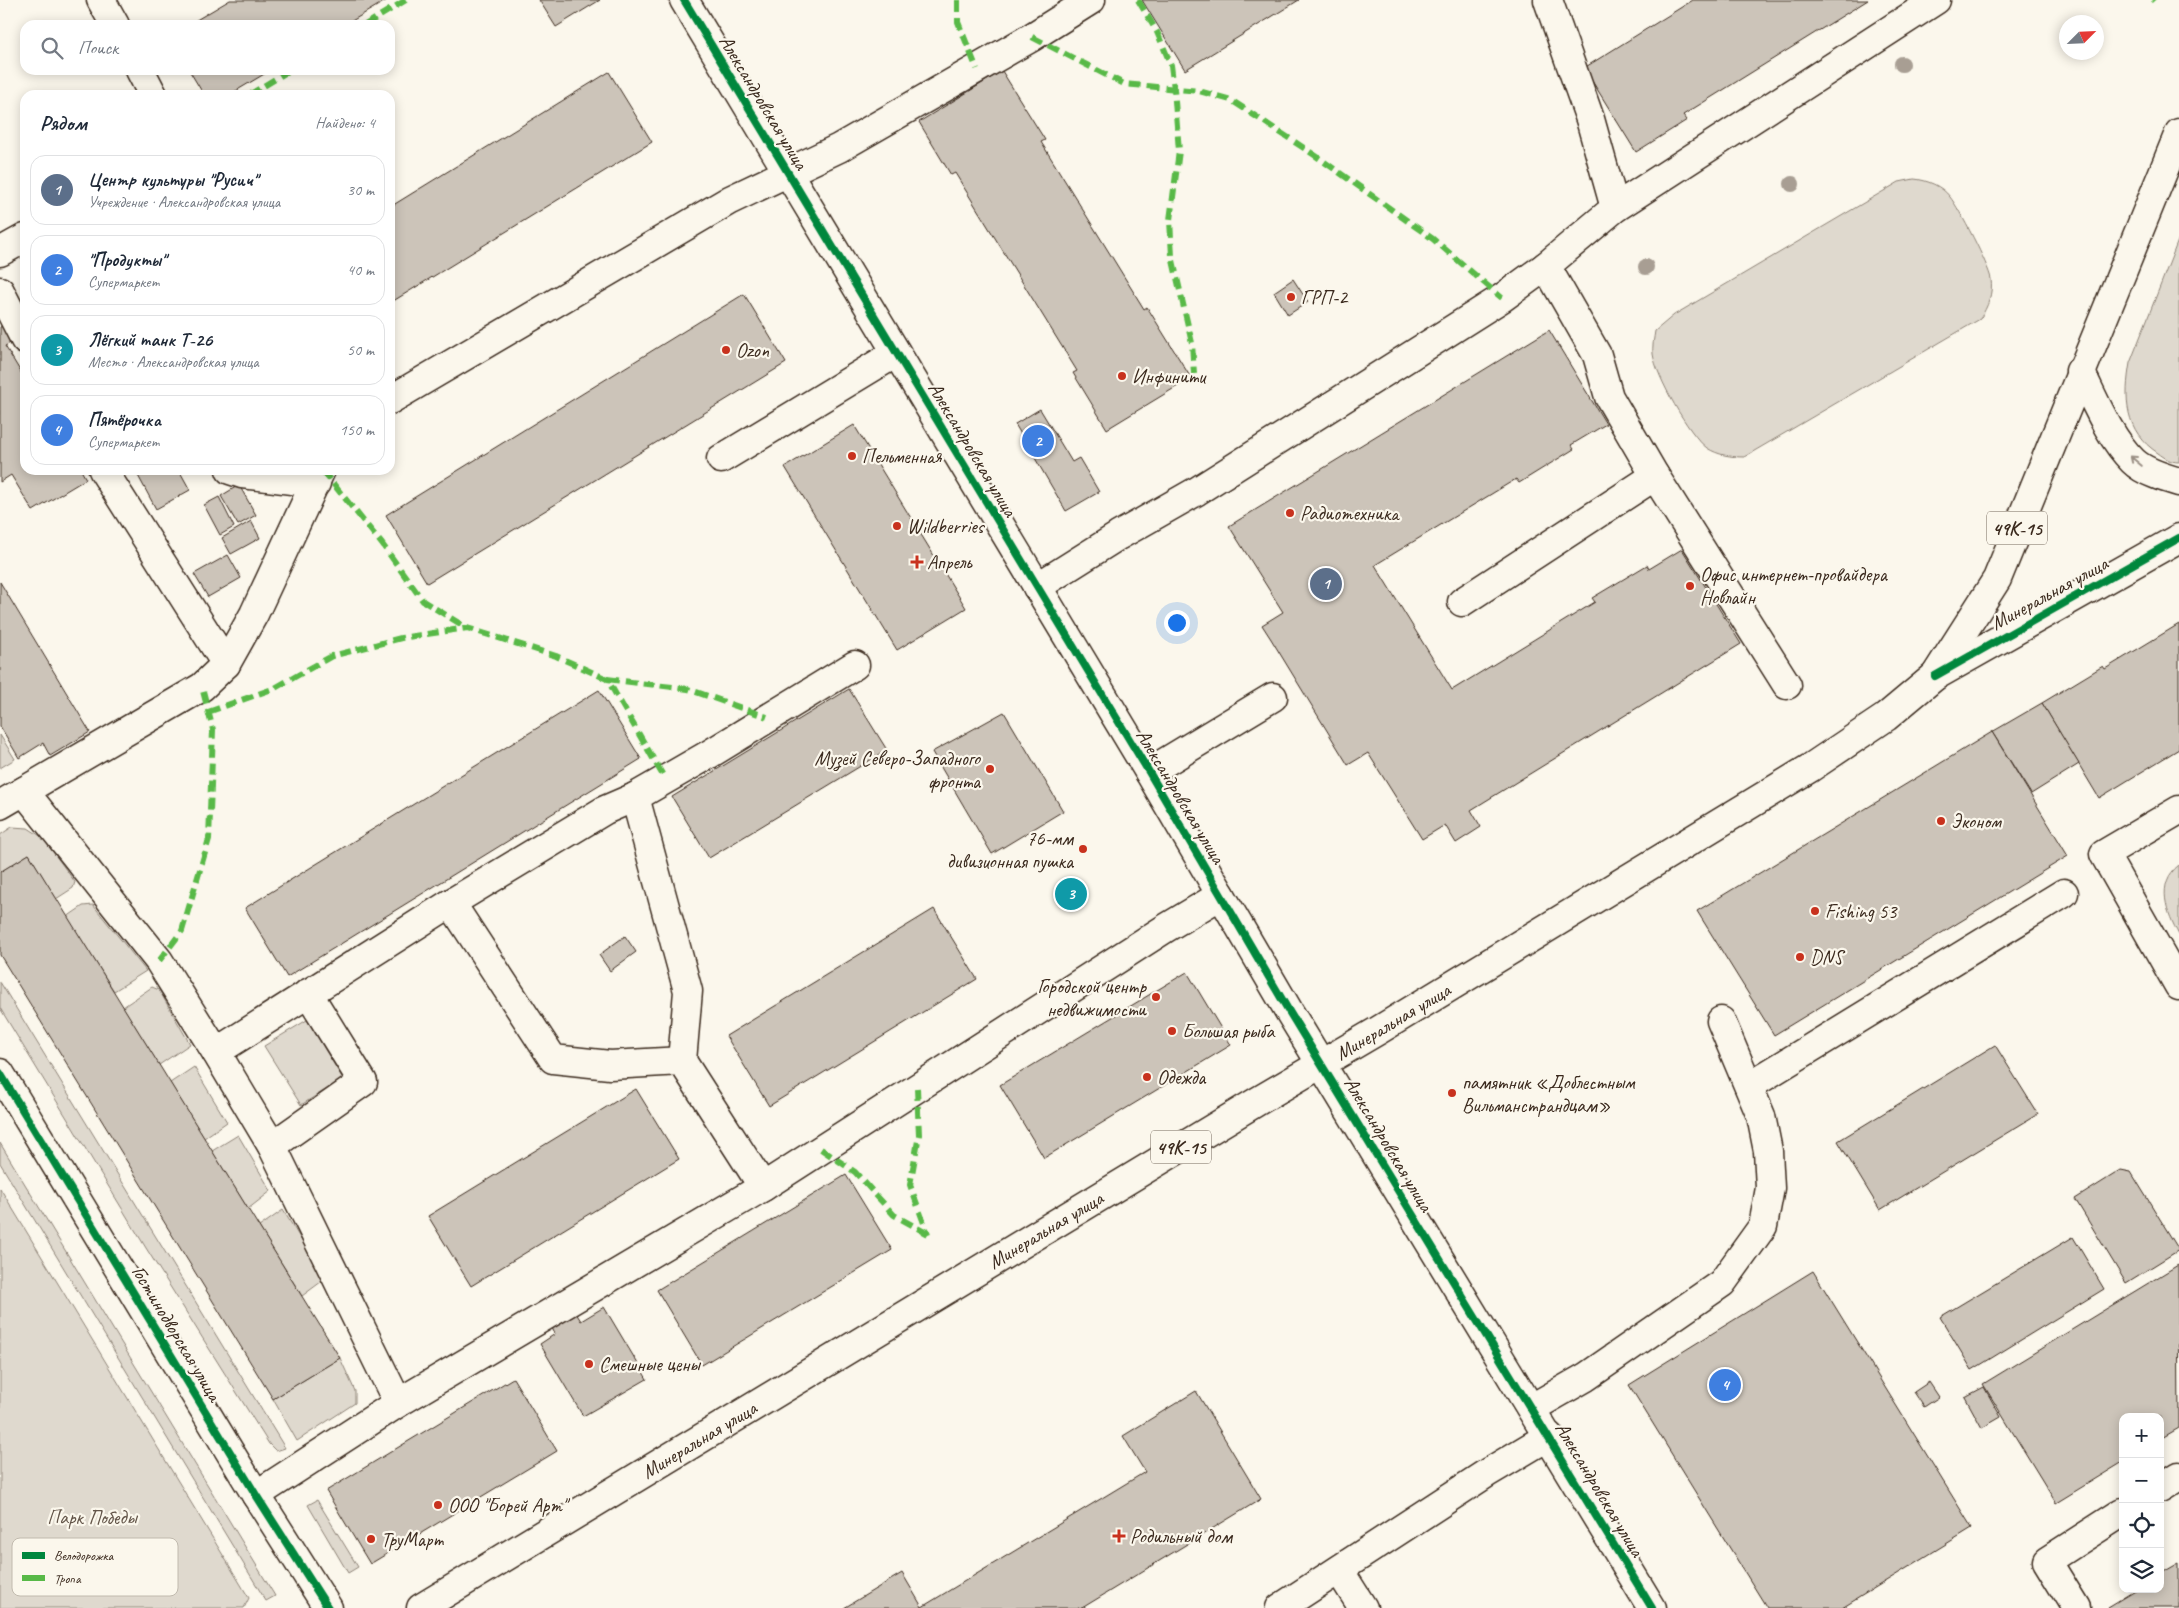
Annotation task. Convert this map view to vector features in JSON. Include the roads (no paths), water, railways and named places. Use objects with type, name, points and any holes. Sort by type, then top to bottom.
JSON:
[{"type":"street","points":[[101,0],[112,20]]},
{"type":"street","name":"Александровская улица","points":[[684,0],[1149,772],[1322,1064],[1652,1608]]},
{"type":"street","points":[[395,397],[730,200],[839,148],[1032,37],[1091,0]]},
{"type":"street","points":[[1548,0],[1590,119],[1616,208]]},
{"type":"street","points":[[1037,587],[1118,536],[1197,491],[1493,303],[1546,266],[1616,208],[1936,0]]},
{"type":"street","points":[[143,75],[151,90]]},
{"type":"street","name":"49К-15","points":[[1935,676],[1996,579],[2179,133]]},
{"type":"street","points":[[0,252],[20,241]]},
{"type":"street","points":[[1546,266],[1597,355],[1609,397],[1655,476],[1787,684]]},
{"type":"street","points":[[0,291],[20,330]]},
{"type":"street","points":[[721,459],[896,352]]},
{"type":"street","points":[[2080,371],[2110,431],[2134,462],[2163,477],[2179,482]]},
{"type":"street","points":[[106,475],[226,664]]},
{"type":"street","points":[[0,805],[202,687],[226,664],[254,614],[319,477],[268,475]]},
{"type":"street","points":[[1462,602],[1655,476]]},
{"type":"street","name":"Минеральная улица","points":[[421,1608],[1258,1100],[1322,1064],[1810,768],[1886,717],[1935,676],[2179,538]]},
{"type":"street","points":[[216,1052],[451,903],[605,810],[635,797],[855,665]]},
{"type":"street","points":[[1149,772],[1273,697]]},
{"type":"street","points":[[24,791],[159,961],[216,1052],[272,1146],[398,1403]]},
{"type":"street","points":[[635,797],[688,991],[682,1061],[763,1187]]},
{"type":"street","points":[[2179,810],[2104,854],[2179,986]]},
{"type":"street","points":[[1749,1086],[2064,893]]},
{"type":"street","points":[[256,1495],[398,1403],[763,1187],[1166,928],[1221,895]]},
{"type":"street","points":[[451,903],[553,1059],[610,1065],[682,1061]]},
{"type":"street","points":[[272,1146],[362,1082],[308,993]]},
{"type":"street","points":[[1532,1408],[1586,1376],[1722,1284],[1763,1226],[1770,1188],[1768,1151],[1761,1116],[1721,1021]]},
{"type":"street","name":"Гостинодворская улица","points":[[0,1073],[256,1495],[328,1608]]},
{"type":"street","points":[[1280,1608],[1487,1473],[1549,1436]]},
{"type":"street","points":[[2164,1485],[2179,1476]]},
{"type":"street","points":[[2076,1608],[2047,1562],[2119,1515]]},
{"type":"street","points":[[1340,1570],[1363,1608]]},
{"type":"place","name":"ГРП-2","points":[[1291,297]]},
{"type":"place","name":"Ozon","points":[[726,350]]},
{"type":"place","name":"Инфинити","points":[[1122,376]]},
{"type":"place","name":"\"Продукты\"","points":[[1038,441]]},
{"type":"place","name":"Пельменная","points":[[852,456]]},
{"type":"place","name":"Радиотехника","points":[[1290,513]]},
{"type":"place","name":"Wildberries","points":[[897,526]]},
{"type":"place","name":"Апрель","points":[[917,562]]},
{"type":"place","name":"Центр культуры \"Русич\"","points":[[1326,584]]},
{"type":"place","name":"Офис интернет-провайдера Новлайн","points":[[1690,586]]},
{"type":"place","name":"Музей Северо-Западного фронта","points":[[990,769]]},
{"type":"place","name":"Эконом","points":[[1941,821]]},
{"type":"place","name":"76-мм дивизионная пушка","points":[[1083,849]]},
{"type":"place","name":"Лёгкий танк Т-26","points":[[1071,894]]},
{"type":"place","name":"Fishing 53","points":[[1815,911]]},
{"type":"place","name":"DNS","points":[[1800,957]]},
{"type":"place","name":"Городской центр недвижимости","points":[[1156,997]]},
{"type":"place","name":"Большая рыба","points":[[1172,1031]]},
{"type":"place","name":"Одежда","points":[[1147,1077]]},
{"type":"place","name":"памятник «Доблестным Вильманстрандцам»","points":[[1452,1093]]},
{"type":"place","name":"Смешные цены","points":[[589,1364]]},
{"type":"place","name":"Пятёрочка","points":[[1725,1385]]},
{"type":"place","name":"ООО \"Борей Арт\"","points":[[438,1505]]},
{"type":"place","name":"Родильный дом","points":[[1119,1536]]},
{"type":"place","name":"ТруМарт","points":[[371,1539]]},
{"type":"park label","name":"Парк Победы","points":[[92,1517]]}]
